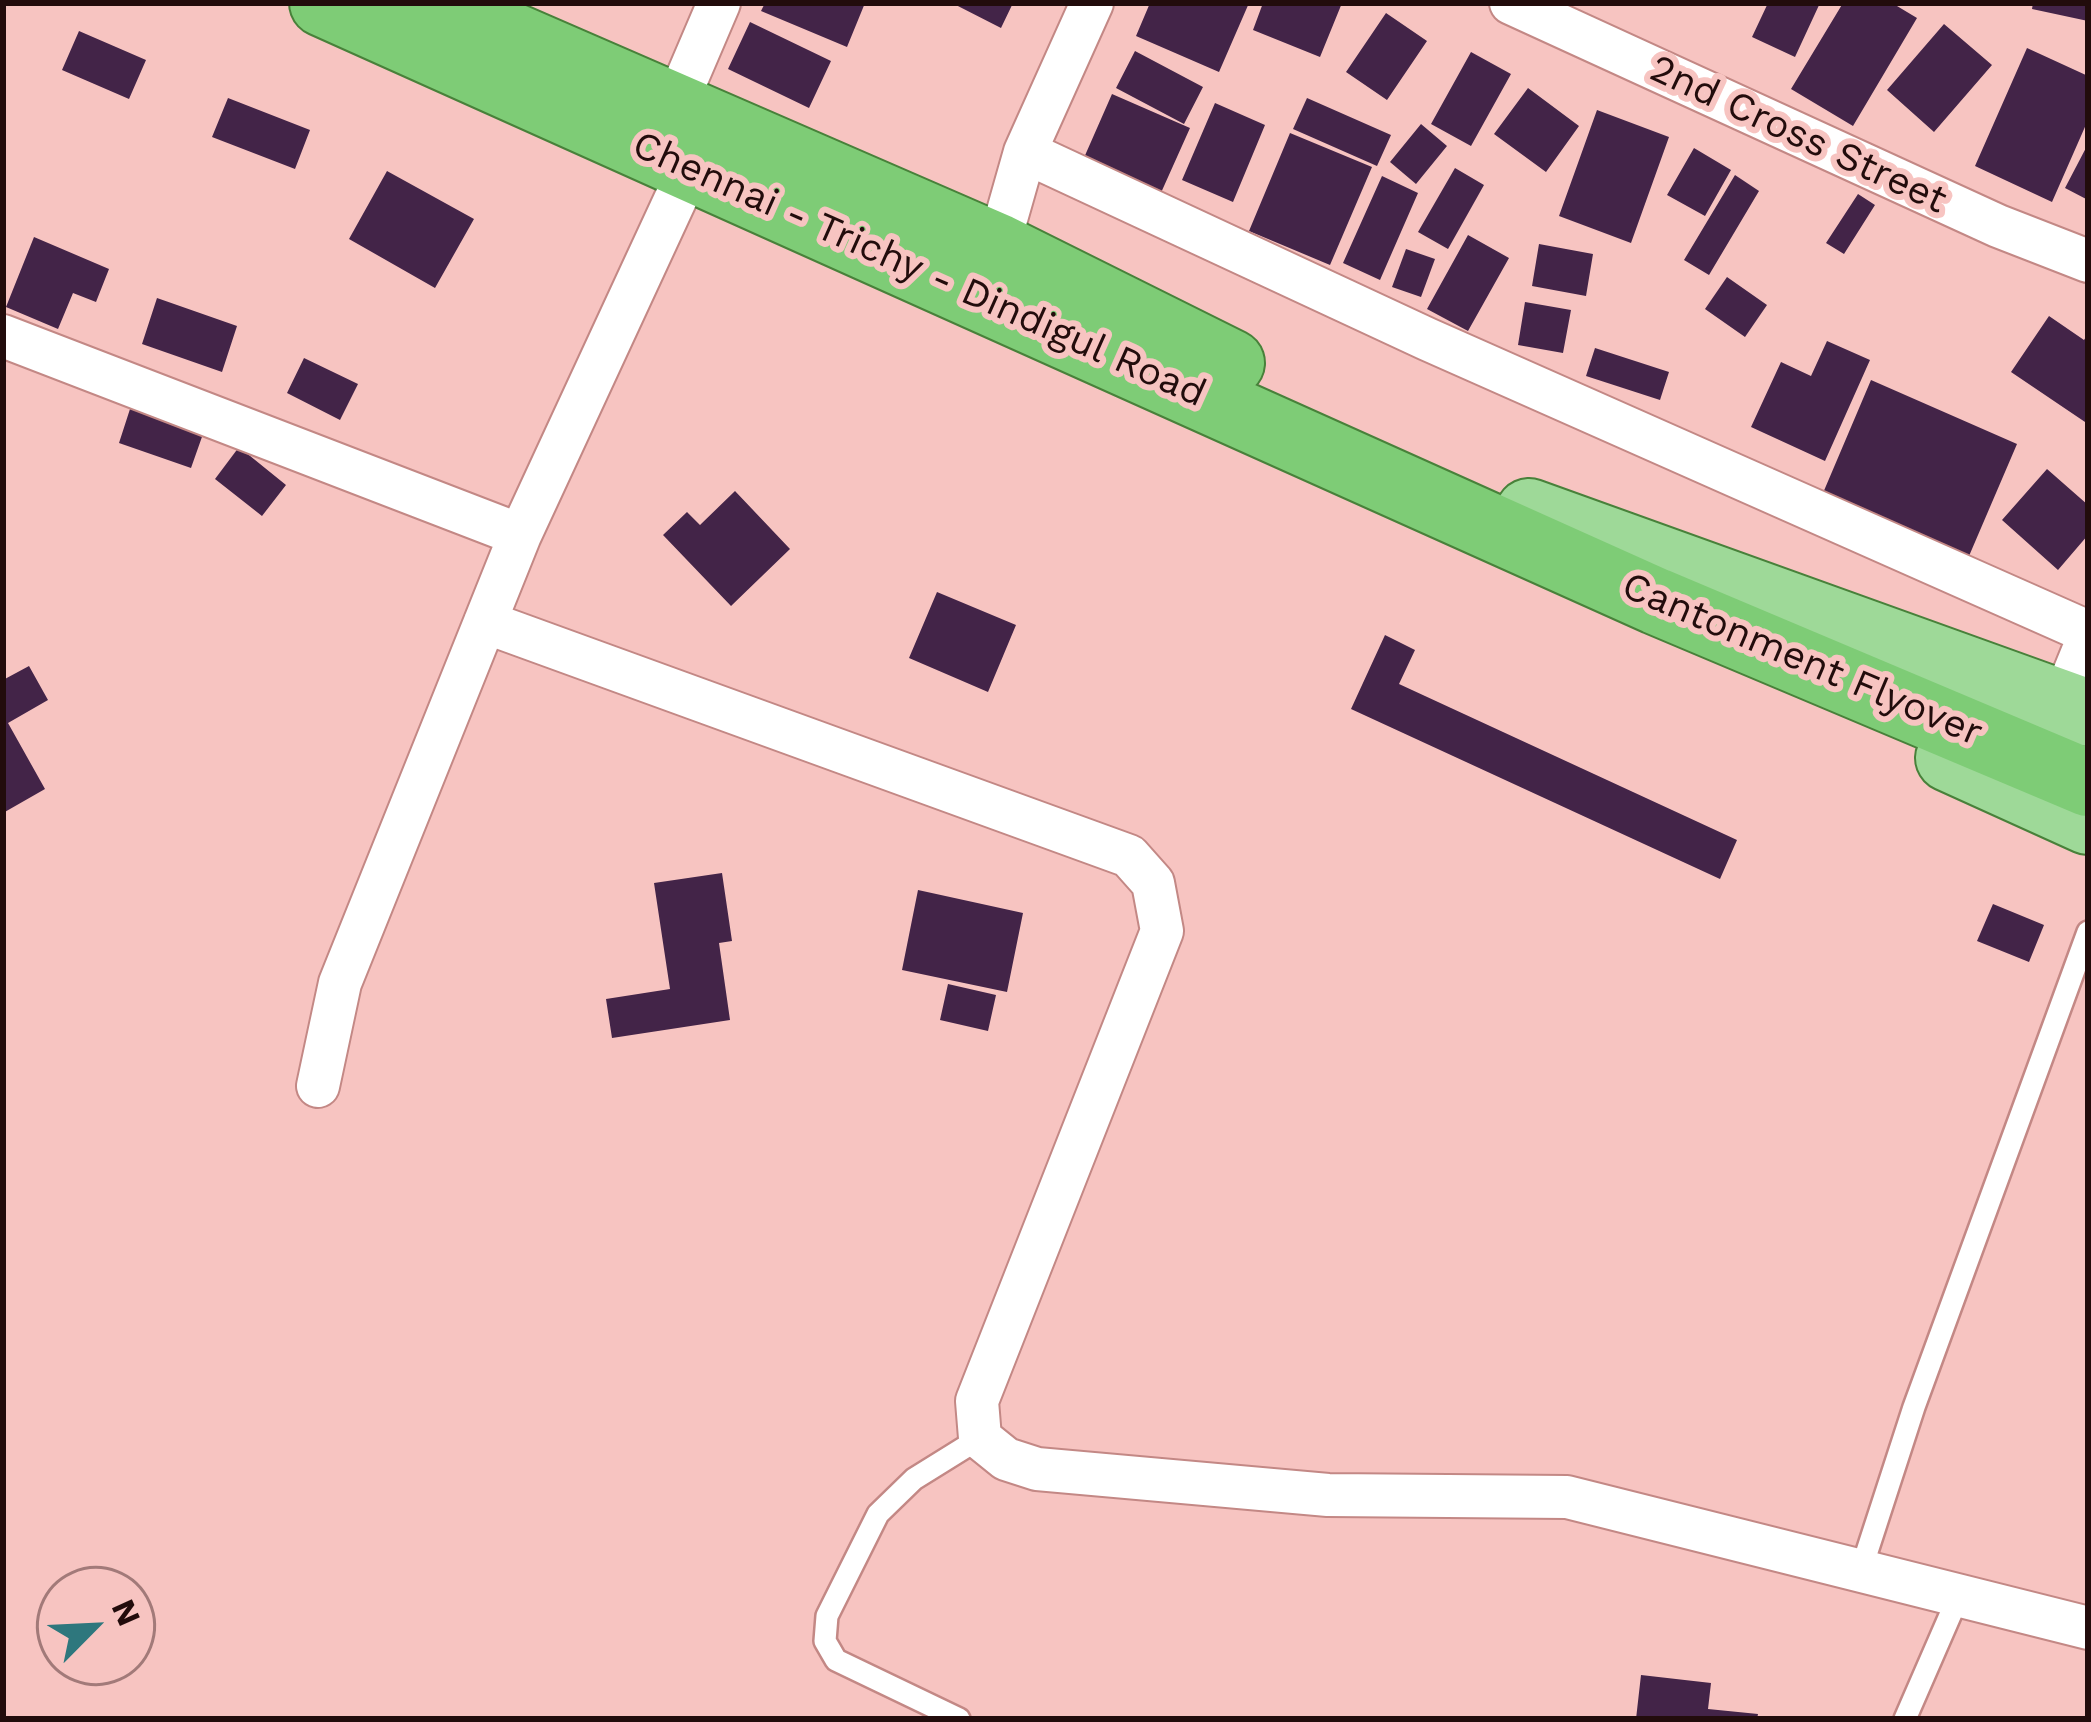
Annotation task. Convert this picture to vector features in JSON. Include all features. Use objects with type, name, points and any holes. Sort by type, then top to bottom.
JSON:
[{"type":"highway","name":"Chennai - Trichy - Dindigul Road","points":[[323,3],[692,131]]},
{"type":"highway","name":"Chennai - Trichy - Dindigul Road","points":[[472,10],[692,131],[1523,523]]},
{"type":"highway","name":"Cantonment Flyover","points":[[1523,523],[2088,783]]},
{"type":"highway","name":"Cantonment Flyover","points":[[1659,588],[2079,725]]},
{"type":"main road","points":[[1523,523],[2079,725]]},
{"type":"main road","points":[[1523,523],[1586,592],[1646,626],[1734,669],[1864,719],[2088,821]]},
{"type":"street","points":[[318,1086],[340,983],[520,536],[692,131],[719,3]]},
{"type":"street","points":[[986,271],[1024,152],[1092,3]]},
{"type":"street","name":"2nd Cross Street","points":[[1511,3],[1999,226],[2088,261]]},
{"type":"street","points":[[1024,152],[2088,636],[2079,725]]},
{"type":"street","points":[[3,336],[520,536]]},
{"type":"street","points":[[485,622],[1129,856],[1153,883],[1162,931],[977,1401],[980,1438],[1006,1459],[1037,1468],[1328,1495],[1567,1497],[2088,1628]]},
{"type":"lane","points":[[1862,1570],[1921,1386],[2088,932]]},
{"type":"lane","points":[[959,1719],[836,1660],[825,1642],[827,1616],[878,1514],[914,1479],[980,1438]]},
{"type":"lane","points":[[1905,1719],[1959,1595]]},
{"type":"building","points":[[765,3],[865,3],[847,47],[761,11]]},
{"type":"building","points":[[952,3],[1013,3],[1001,28]]},
{"type":"building","points":[[1150,3],[1249,3],[1219,72],[1136,36]]},
{"type":"building","points":[[1263,3],[1342,3],[1320,57],[1253,30]]},
{"type":"building","points":[[1768,3],[1820,3],[1795,57],[1752,37]]},
{"type":"building","points":[[1843,3],[1892,3],[1917,18],[1853,126],[1791,89]]},
{"type":"building","points":[[2033,3],[2088,3],[2088,21],[2032,9]]},
{"type":"building","points":[[1386,13],[1427,41],[1387,100],[1346,72]]},
{"type":"building","points":[[750,22],[831,61],[809,108],[728,69]]},
{"type":"building","points":[[1944,24],[1992,65],[1934,132],[1887,90]]},
{"type":"building","points":[[79,31],[146,60],[129,99],[62,70]]},
{"type":"building","points":[[2027,48],[2088,76],[2088,120],[2052,202],[1975,166]]},
{"type":"building","points":[[1135,51],[1203,87],[1184,124],[1116,88]]},
{"type":"building","points":[[1471,52],[1511,74],[1471,146],[1431,124]]},
{"type":"building","points":[[1528,88],[1579,126],[1546,172],[1494,134]]},
{"type":"building","points":[[1112,94],[1190,128],[1160,195],[1083,160]]},
{"type":"building","points":[[228,98],[310,130],[295,169],[212,137]]},
{"type":"building","points":[[1307,98],[1391,135],[1377,166],[1293,129]]},
{"type":"building","points":[[1215,103],[1265,125],[1233,202],[1182,180]]},
{"type":"building","points":[[1597,110],[1669,137],[1631,243],[1559,216]]},
{"type":"building","points":[[1421,124],[1447,146],[1416,184],[1390,162]]},
{"type":"building","points":[[1290,133],[1372,167],[1330,265],[1249,231]]},
{"type":"building","points":[[2088,144],[2088,200],[2065,188]]},
{"type":"building","points":[[1694,148],[1731,170],[1705,216],[1667,195]]},
{"type":"building","points":[[1455,168],[1484,185],[1448,249],[1418,232]]},
{"type":"building","points":[[387,171],[474,219],[435,288],[349,239]]},
{"type":"building","points":[[1735,175],[1759,191],[1709,275],[1684,260]]},
{"type":"building","points":[[1382,176],[1418,193],[1380,280],[1343,263]]},
{"type":"building","points":[[1858,194],[1875,205],[1844,254],[1826,243]]},
{"type":"building","points":[[1468,235],[1509,258],[1468,331],[1427,309]]},
{"type":"building","points":[[34,237],[109,269],[96,302],[73,293],[58,329],[6,307]]},
{"type":"building","points":[[1539,244],[1593,254],[1586,296],[1532,286]]},
{"type":"building","points":[[1406,249],[1435,259],[1421,297],[1392,287]]},
{"type":"building","points":[[1727,277],[1767,305],[1745,337],[1705,309]]},
{"type":"building","points":[[157,298],[237,326],[222,372],[142,344]]},
{"type":"building","points":[[1525,302],[1571,310],[1563,353],[1518,345]]},
{"type":"building","points":[[2049,316],[2084,340],[2088,334],[2088,424],[2011,372]]},
{"type":"building","points":[[1827,341],[1870,360],[1825,461],[1751,427],[1781,362],[1811,376]]},
{"type":"building","points":[[1595,348],[1669,372],[1660,400],[1586,376]]},
{"type":"building","points":[[304,358],[358,384],[340,420],[287,393]]},
{"type":"building","points":[[1871,380],[2017,444],[1969,556],[1823,493]]},
{"type":"building","points":[[130,409],[203,434],[191,468],[119,443]]},
{"type":"building","points":[[239,447],[286,485],[262,516],[215,479]]},
{"type":"building","points":[[2047,469],[2088,505],[2088,535],[2058,570],[2002,520]]},
{"type":"building","points":[[735,491],[790,549],[731,606],[663,535],[687,512],[700,525]]},
{"type":"building","points":[[937,592],[1016,625],[988,692],[909,658]]},
{"type":"building","points":[[1385,635],[1415,650],[1399,684],[1737,840],[1720,879],[1351,709]]},
{"type":"building","points":[[29,666],[48,700],[8,723],[45,789],[3,813],[3,680]]},
{"type":"building","points":[[722,873],[732,941],[719,943],[730,1020],[612,1038],[606,999],[670,989],[654,883]]},
{"type":"building","points":[[918,890],[1023,913],[1007,992],[902,970]]},
{"type":"building","points":[[1993,904],[2044,925],[2029,962],[1977,941]]},
{"type":"building","points":[[948,984],[996,995],[988,1031],[940,1020]]},
{"type":"building","points":[[1641,1675],[1711,1683],[1708,1709],[1758,1714],[1757,1719],[1636,1719]]}]
